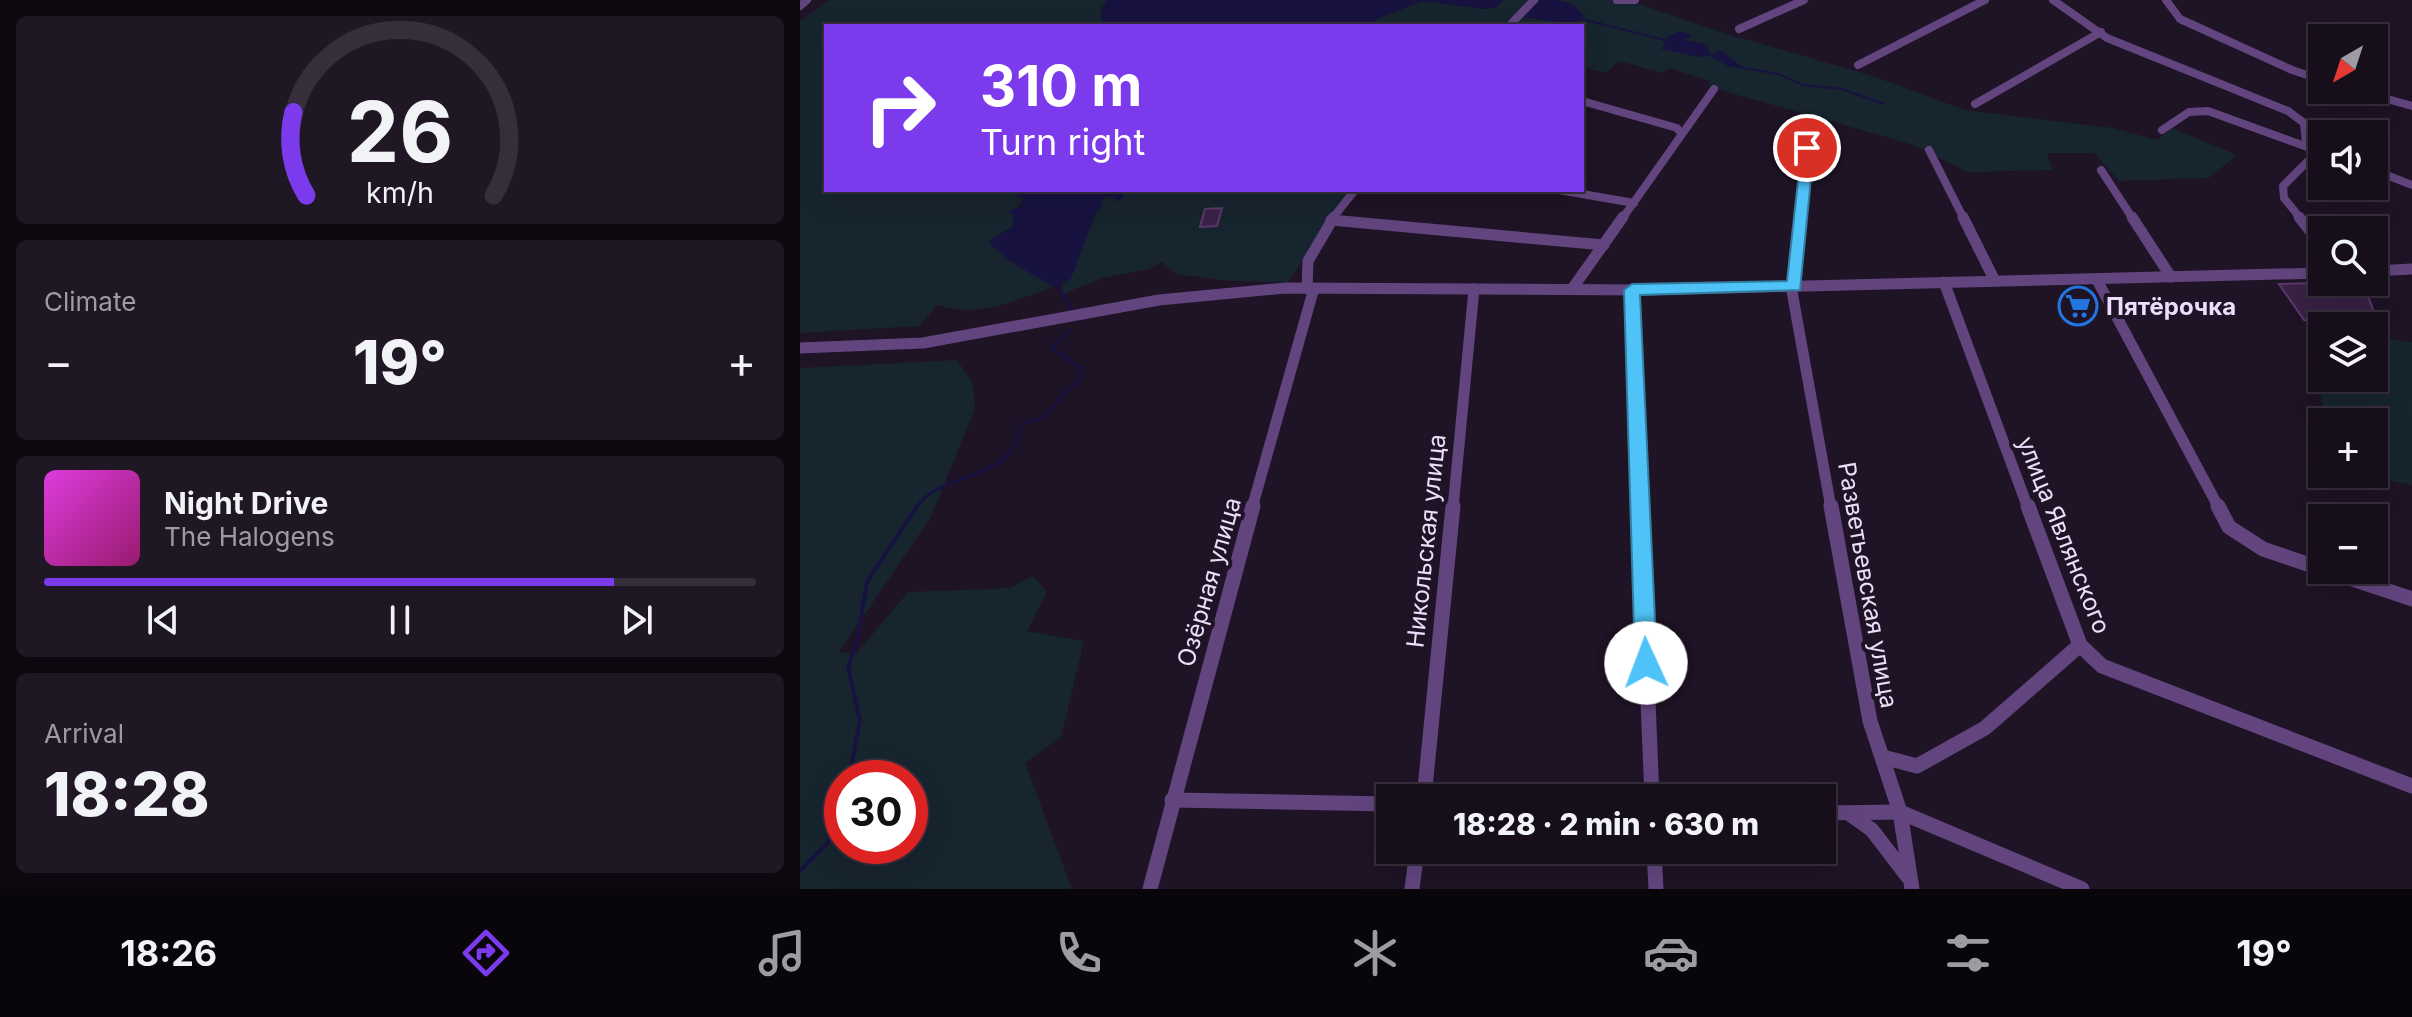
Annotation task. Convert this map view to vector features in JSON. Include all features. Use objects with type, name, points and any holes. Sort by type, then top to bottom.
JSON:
[{"type":"street","points":[[800,6],[806,0]]},
{"type":"street","points":[[1511,24],[1534,0]]},
{"type":"street","points":[[1617,0],[1635,0]]},
{"type":"street","points":[[1739,29],[1804,0]]},
{"type":"street","points":[[1858,65],[1985,0]]},
{"type":"street","points":[[2053,0],[2101,32],[2170,65],[2288,111],[2304,123],[2303,136],[2308,141]]},
{"type":"street","points":[[2166,0],[2180,19],[2308,75]]},
{"type":"street","points":[[1975,104],[2101,32]]},
{"type":"street","points":[[1572,289],[1714,89]]},
{"type":"street","points":[[2388,99],[2412,106]]},
{"type":"street","points":[[1584,102],[1677,128],[1681,133]]},
{"type":"street","points":[[2162,130],[2189,112],[2208,111],[2308,148]]},
{"type":"street","name":"Разветьевская улица","points":[[1811,119],[1792,286],[1870,721],[1900,812],[1911,885]]},
{"type":"street","points":[[1929,150],[1995,281]]},
{"type":"street","points":[[2308,161],[2283,186],[2284,198],[2308,228]]},
{"type":"street","points":[[2101,170],[2171,277]]},
{"type":"street","points":[[2388,176],[2412,185]]},
{"type":"street","name":"Озёрная улица","points":[[1150,889],[1310,284],[1308,261],[1331,220],[1353,192]]},
{"type":"street","points":[[1571,192],[1634,203]]},
{"type":"street","points":[[1331,220],[1604,245]]},
{"type":"street","points":[[2388,270],[2412,269]]},
{"type":"street","points":[[800,348],[923,343],[1159,300],[1310,284],[1632,290],[2308,273]]},
{"type":"street","points":[[2097,280],[2229,527],[2263,549],[2308,564]]},
{"type":"street","name":"улица Являнского","points":[[1944,282],[2080,645],[2102,666],[2412,786]]},
{"type":"street","name":"Никольская улица","points":[[1425,784],[1474,289]]},
{"type":"street","points":[[1632,290],[1651,784]]},
{"type":"street","points":[[2366,584],[2412,599]]},
{"type":"street","points":[[1883,757],[1917,766],[1985,728],[2080,645]]},
{"type":"street","points":[[1172,800],[1376,804]]},
{"type":"street","points":[[1836,813],[1900,812],[2082,889]]},
{"type":"street","points":[[1848,813],[1861,819],[1872,830],[1911,885]]},
{"type":"street","points":[[1412,889],[1415,864]]},
{"type":"street","points":[[1655,864],[1656,889]]},
{"type":"shaded area","points":[[829,0],[1107,0],[1101,10],[1103,24],[824,24],[824,192],[1025,192],[1016,196],[1024,197],[1013,215],[1013,227],[998,234],[1005,259],[1020,264],[1053,287],[981,309],[952,309],[937,305],[920,326],[800,333],[800,21]]},
{"type":"shaded area","points":[[1107,0],[1503,0],[1496,7],[1486,9],[1422,1],[1376,19],[1375,24],[1103,24],[1101,10]]},
{"type":"shaded area","points":[[1503,0],[1627,0],[1724,33],[1873,76],[1965,110],[2113,128],[2157,140],[2172,128],[2237,155],[2209,178],[2119,181],[2094,153],[2047,153],[2053,170],[1968,172],[1914,145],[1724,91],[1708,85],[1710,81],[1669,68],[1663,73],[1619,61],[1606,73],[1584,68],[1584,24],[1375,24],[1376,19],[1422,1],[1486,9],[1496,7]]},
{"type":"shaded area","points":[[1541,0],[1556,0],[1575,7],[1584,16],[1575,24],[1568,24],[1525,17],[1524,14]]},
{"type":"shaded area","points":[[1680,31],[1692,36],[1685,40],[1707,45],[1711,55],[1720,50],[1744,68],[1729,67],[1711,56],[1699,57],[1661,49],[1669,36]]},
{"type":"shaded area","points":[[1025,192],[1123,192],[1123,198],[1118,201],[1109,196],[1101,200],[1102,206],[1096,212],[1071,278],[1053,287],[1008,259],[989,240],[1013,227],[1013,215],[1008,212],[1020,207],[1024,198],[1016,196]]},
{"type":"shaded area","points":[[1123,192],[1349,192],[1288,282],[1229,281],[1176,274],[1162,262],[1149,269],[1102,278],[1063,294],[1063,284],[1071,278],[1096,212],[1102,206],[1100,201],[1110,195],[1123,198]]},
{"type":"shaded area","points":[[2388,338],[2412,342],[2412,485],[2388,480],[2388,408],[2323,408],[2320,392],[2388,392]]},
{"type":"shaded area","points":[[957,360],[973,383],[975,408],[931,517],[839,652],[856,654],[908,592],[1010,588],[1033,576],[1047,592],[1027,631],[1084,641],[1061,737],[1025,763],[1072,889],[800,889],[800,368]]},
{"type":"building","points":[[1222,208],[1217,226],[1200,227],[1205,209]]},
{"type":"building","points":[[2308,283],[2308,296],[2368,296],[2374,312],[2308,312],[2308,321],[2304,320],[2279,284]]},
{"type":"waterway","points":[[1582,19],[1665,40]]},
{"type":"waterway","points":[[1744,68],[1778,74],[1803,85],[1842,89],[1884,104]]},
{"type":"waterway","points":[[1057,285],[1072,309]]},
{"type":"waterway","points":[[916,508],[927,496],[942,487],[991,467],[1005,457],[1015,444],[1020,425],[1046,416],[1062,395],[1079,381],[1082,368],[1051,348],[1070,330]]},
{"type":"waterway","points":[[852,760],[860,720],[848,667],[857,641],[867,582],[917,506]]},
{"type":"waterway","points":[[800,871],[824,847]]},
{"type":"place","name":"Пятёрочка","points":[[2078,306]]},
{"type":"route","points":[[1646,663],[1632,290],[1794,286],[1807,148]]}]
